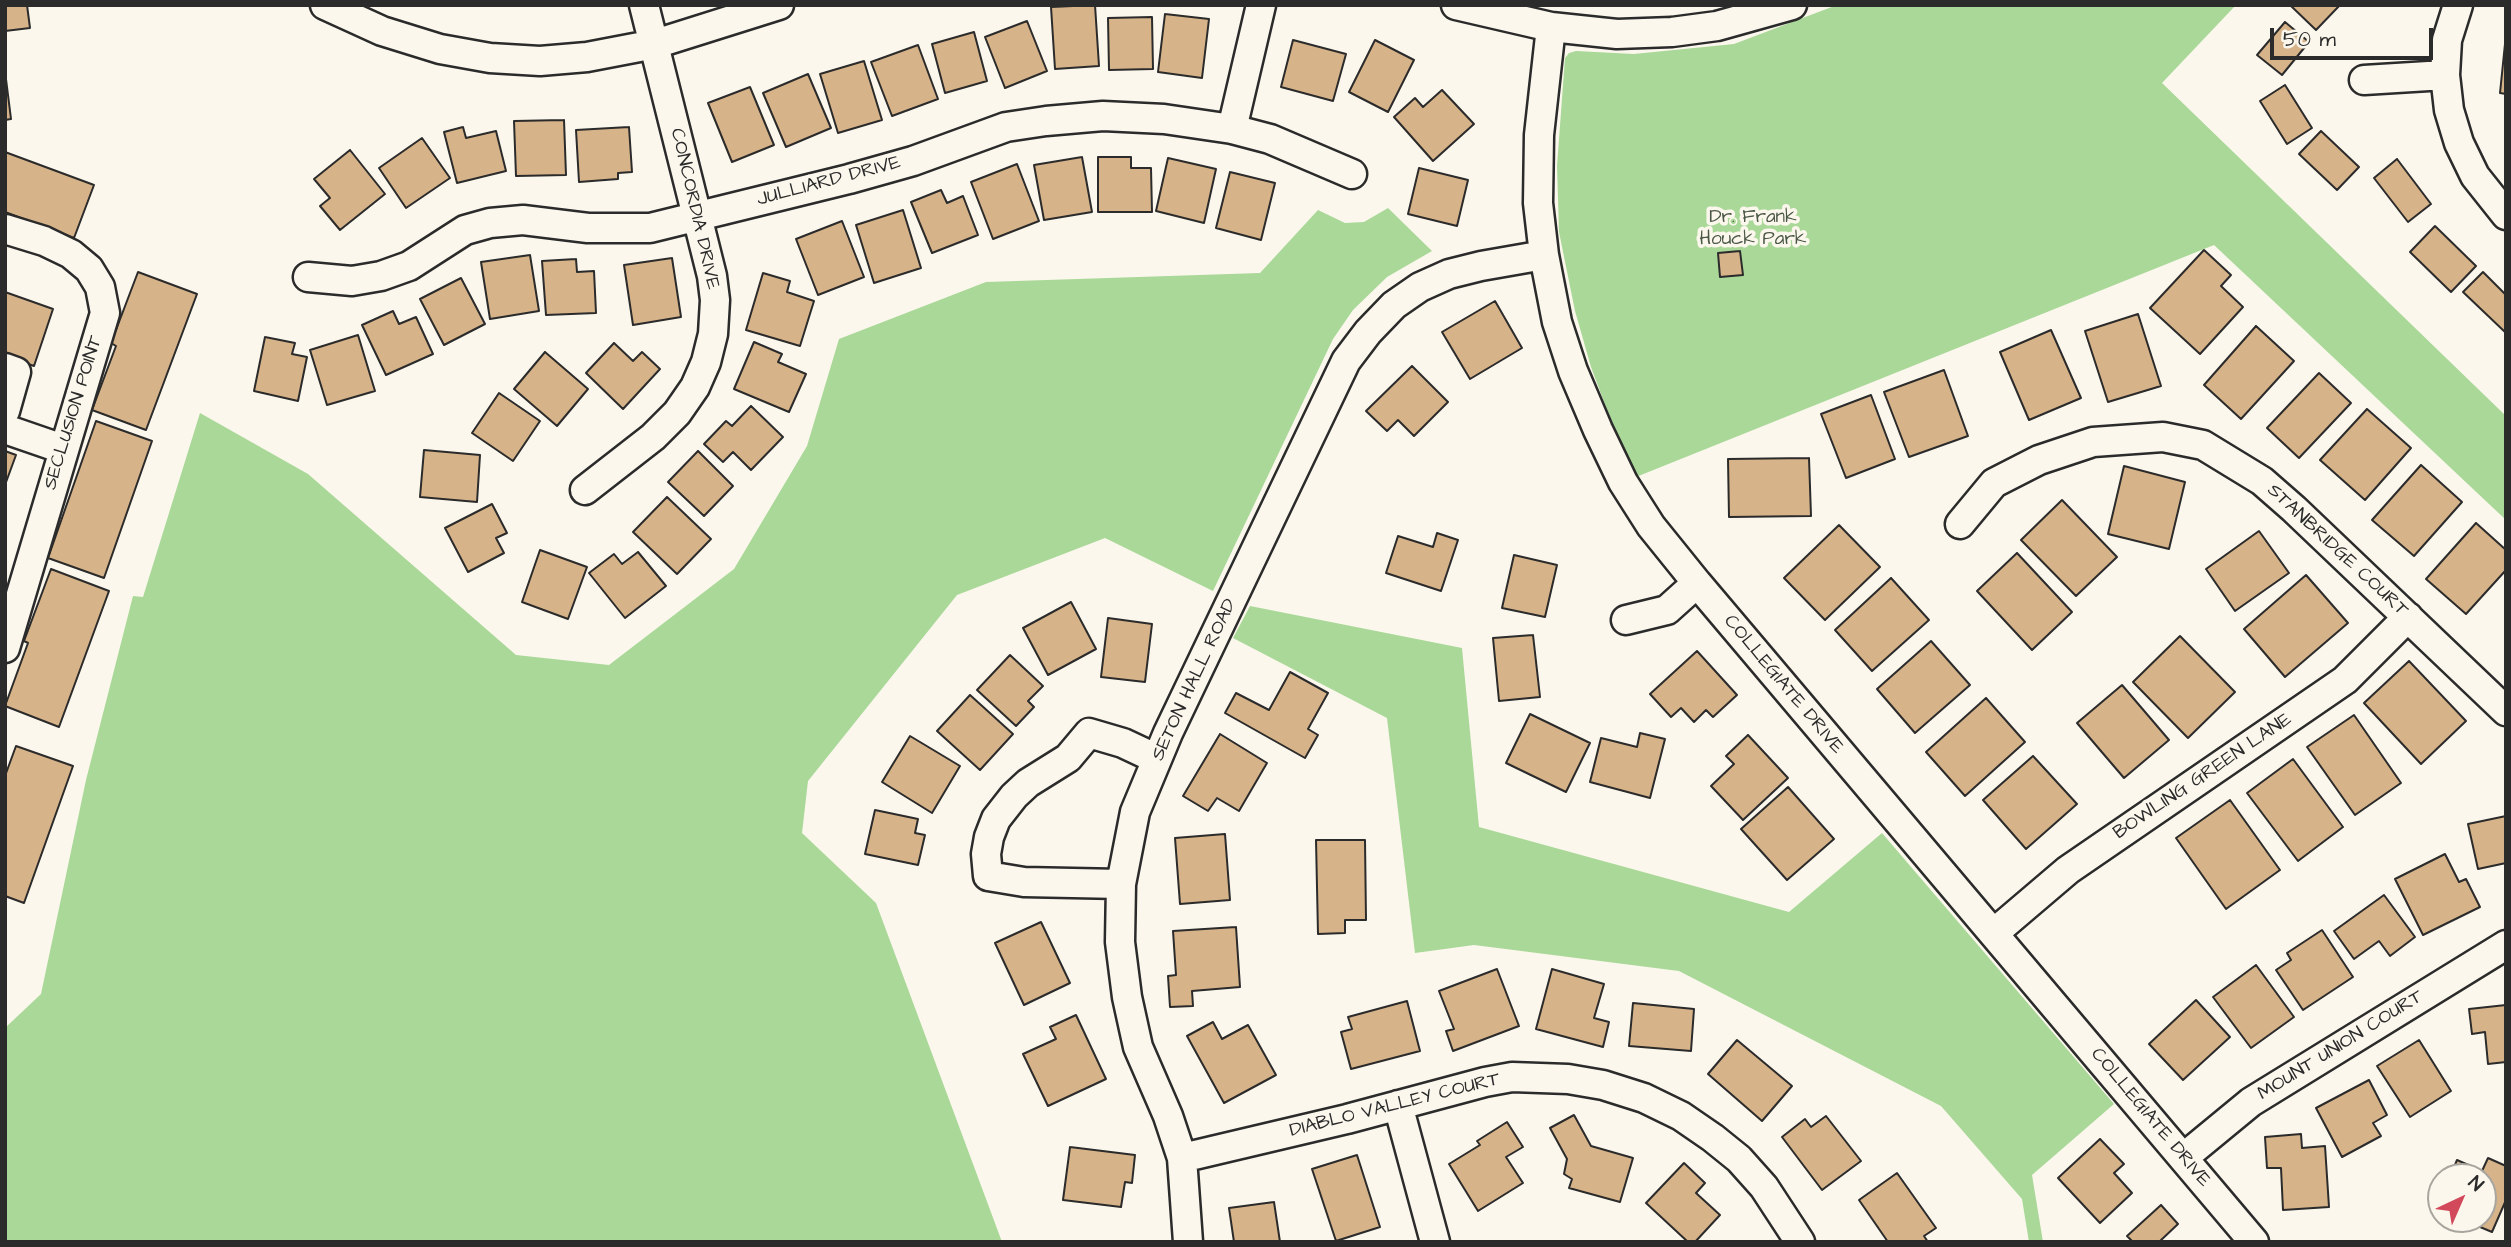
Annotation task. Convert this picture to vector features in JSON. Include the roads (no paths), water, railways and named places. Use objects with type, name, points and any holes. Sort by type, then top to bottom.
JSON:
[{"type":"street","points":[[325,5],[394,35],[440,49],[490,58],[540,61],[587,57],[655,44],[779,5]]},
{"type":"street","name":"CONCORDIA DRIVE","points":[[585,490],[653,437],[677,413],[695,387],[706,362],[713,334],[715,300],[712,276],[644,5]]},
{"type":"street","points":[[1232,129],[1261,5]]},
{"type":"street","points":[[1456,5],[1551,27],[1616,34],[1672,32],[1717,26],[1779,7]]},
{"type":"street","points":[[2458,5],[2447,40],[2445,75],[2449,110],[2459,143],[2475,176],[2506,215]]},
{"type":"street","name":"COLLEGIATE DRIVE","points":[[1551,27],[1539,135],[1538,203],[1544,255],[1557,322],[1573,371],[1623,482],[1697,583],[2254,1242]]},
{"type":"street","points":[[2364,80],[2445,75]]},
{"type":"street","name":"JULLIARD DRIVE","points":[[308,276],[352,281],[381,276],[410,266],[464,230],[491,223],[523,220],[588,228],[650,228],[913,161],[1006,127],[1103,116],[1164,119],[1232,129],[1270,139],[1352,174]]},
{"type":"street","name":"SECLUSION POINT","points":[[5,229],[44,241],[71,254],[89,269],[100,288],[105,313],[8,629]]},
{"type":"street","name":"SETON HALL ROAD","points":[[1188,1242],[1182,1158],[1168,1116],[1138,1047],[1127,997],[1118,927],[1121,884],[1135,812],[1157,759],[1346,361],[1394,304],[1420,287],[1449,274],[1544,255]]},
{"type":"street","points":[[5,368],[16,372],[5,411]]},
{"type":"street","points":[[5,429],[63,449]]},
{"type":"street","name":"STANBRIDGE COURT","points":[[1960,524],[1994,483],[2039,460],[2093,442],[2162,437],[2203,445],[2262,481],[2506,711]]},
{"type":"street","points":[[1626,620],[1667,610],[1697,583]]},
{"type":"street","name":"BOWLING GREEN LANE","points":[[1994,933],[2068,870],[2345,680],[2362,666],[2408,617]]},
{"type":"street","points":[[1121,884],[1024,882],[988,876],[986,854],[989,837],[996,819],[1014,796],[1028,783],[1068,758],[1089,733],[1123,743],[1157,759]]},
{"type":"street","name":"MOUNT UNION COURT","points":[[2183,1157],[2251,1102],[2506,945]]},
{"type":"street","name":"DIABLO VALLEY COURT","points":[[1182,1158],[1512,1077],[1568,1079],[1604,1085],[1644,1098],[1681,1116],[1713,1138],[1739,1159],[1764,1187],[1800,1242]]},
{"type":"street","points":[[1398,1104],[1435,1242]]},
{"type":"park label","name":"Dr. Frank Houck Park","points":[[1753,229]]}]
